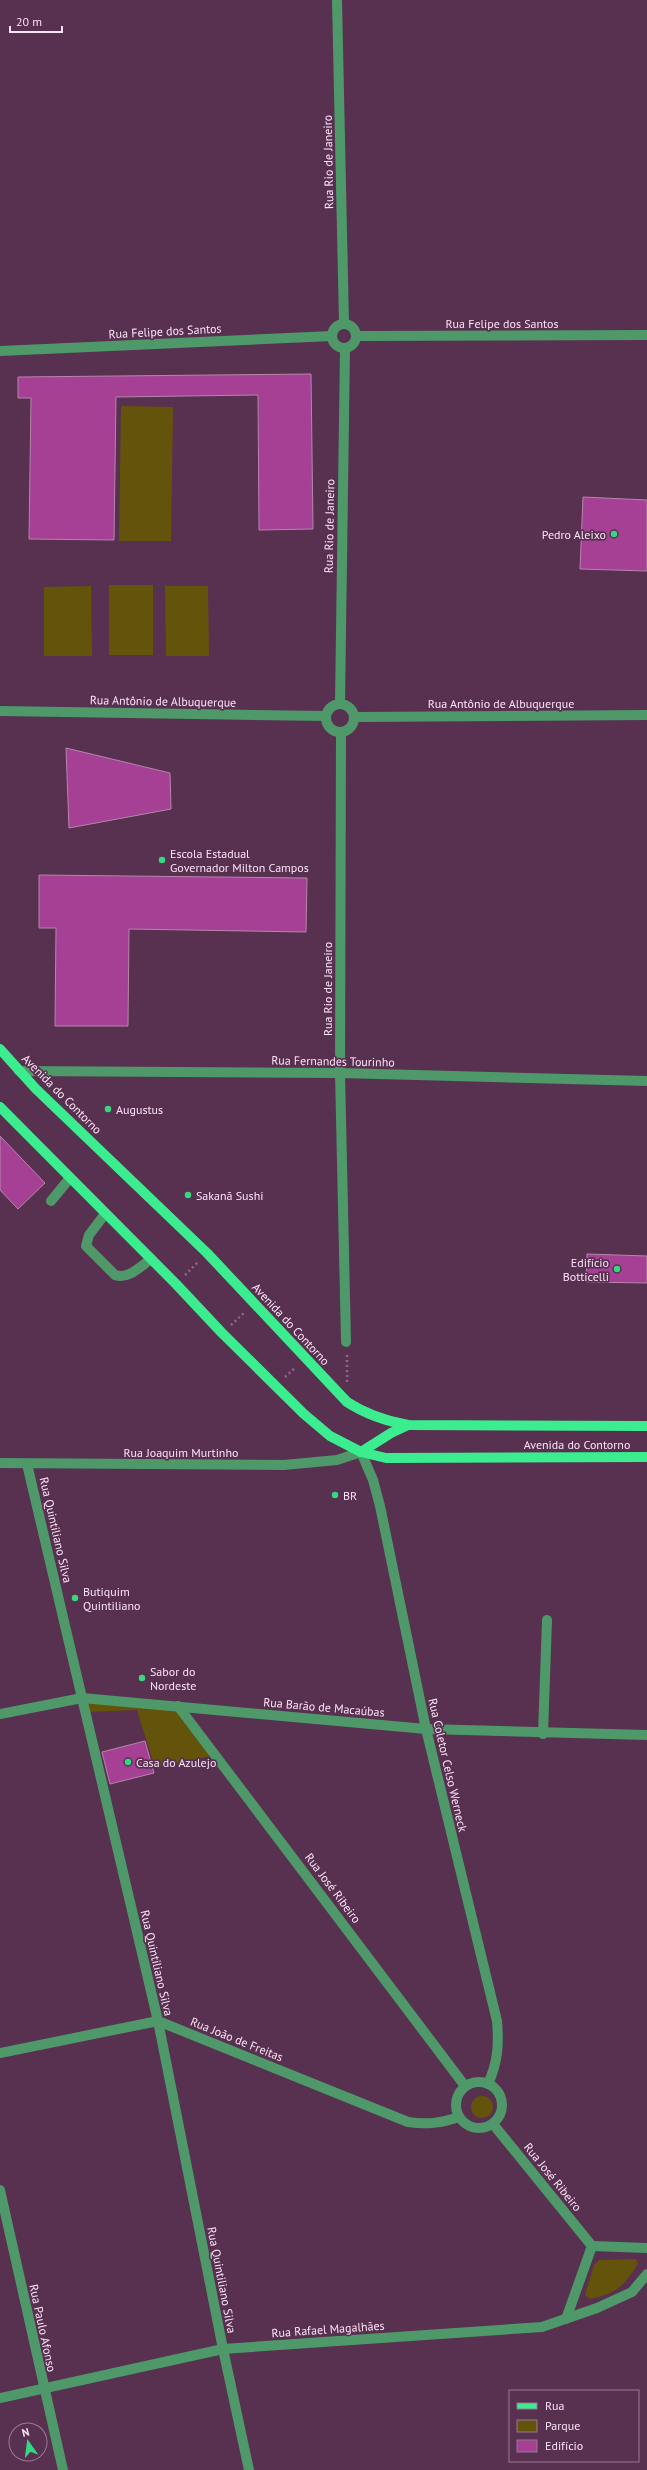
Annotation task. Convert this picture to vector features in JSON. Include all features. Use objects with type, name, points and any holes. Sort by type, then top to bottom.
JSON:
[{"type":"main road","name":"Avenida do Contorno","points":[[0,1049],[19,1071],[207,1252],[305,1359],[347,1402],[363,1412],[381,1420],[408,1425],[647,1426]]},
{"type":"main road","name":"Avenida do Contorno","points":[[0,1107],[176,1284],[222,1333],[330,1436],[361,1452],[386,1458],[647,1457]]},
{"type":"main road","points":[[361,1452],[408,1425]]},
{"type":"street","name":"Rua Rio de Janeiro","points":[[337,0],[344,324]]},
{"type":"street","points":[[344,324],[351,326],[356,336],[354,343],[345,348],[338,346],[332,336],[337,326],[344,324]]},
{"type":"street","name":"Rua Felipe dos Santos","points":[[356,336],[647,335]]},
{"type":"street","name":"Rua Felipe dos Santos","points":[[0,351],[332,336]]},
{"type":"street","name":"Rua Rio de Janeiro","points":[[340,703],[345,348]]},
{"type":"street","points":[[340,703],[351,709],[354,717],[352,725],[341,732],[332,729],[326,721],[326,716],[329,709],[340,703]]},
{"type":"street","name":"Rua Antônio de Albuquerque","points":[[0,712],[326,716]]},
{"type":"street","name":"Rua Antônio de Albuquerque","points":[[354,717],[647,715]]},
{"type":"street","name":"Rua Rio de Janeiro","points":[[341,732],[340,1074],[346,1342]]},
{"type":"street","name":"Rua Fernandes Tourinho","points":[[19,1071],[340,1074],[647,1081]]},
{"type":"street","points":[[51,1201],[70,1178]]},
{"type":"street","points":[[105,1214],[89,1235],[86,1246],[115,1275],[121,1277],[127,1275],[151,1259]]},
{"type":"street","name":"Rua Joaquim Murtinho","points":[[0,1463],[284,1465],[337,1460],[361,1452]]},
{"type":"street","name":"Rua Coletor Celso Werneck","points":[[361,1452],[373,1480],[380,1506],[426,1729],[497,2021],[499,2046],[496,2067],[488,2084]]},
{"type":"street","name":"Rua Quintiliano Silva","points":[[27,1464],[158,2020],[223,2349],[249,2470]]},
{"type":"street","points":[[543,1734],[546,1620]]},
{"type":"street","name":"Rua Barão de Macaúbas","points":[[0,1714],[82,1698],[426,1729],[543,1734],[647,1734]]},
{"type":"street","name":"Rua José Ribeiro","points":[[178,1706],[466,2086]]},
{"type":"street","points":[[0,2053],[158,2020]]},
{"type":"street","name":"Rua João de Freitas","points":[[158,2020],[408,2122],[426,2125],[459,2117]]},
{"type":"street","points":[[476,2082],[488,2084],[498,2092],[502,2106],[498,2119],[493,2124],[478,2128],[467,2125],[459,2117],[456,2110],[457,2097],[466,2086],[476,2082]]},
{"type":"street","name":"Rua José Ribeiro","points":[[493,2124],[592,2246]]},
{"type":"street","name":"Rua Paulo Afonso","points":[[0,2190],[43,2388],[64,2470]]},
{"type":"street","points":[[566,2319],[592,2246],[647,2248]]},
{"type":"street","name":"Rua Rafael Magalhães","points":[[0,2398],[223,2349],[542,2327],[597,2308],[632,2292],[647,2274]]},
{"type":"path","points":[[176,1284],[207,1252]]},
{"type":"path","points":[[222,1333],[254,1304]]},
{"type":"path","points":[[346,1342],[347,1402]]},
{"type":"path","points":[[275,1385],[305,1359]]},
{"type":"green space","points":[[121,406],[173,407],[171,541],[119,541]]},
{"type":"green space","points":[[109,585],[153,585],[153,655],[109,655]]},
{"type":"green space","points":[[91,586],[92,656],[44,656],[44,587]]},
{"type":"green space","points":[[165,586],[208,586],[209,656],[166,656]]},
{"type":"green space","points":[[84,1698],[179,1709],[216,1755],[155,1768],[137,1710],[88,1712]]},
{"type":"green space","points":[[482,2096],[490,2099],[493,2107],[490,2115],[482,2118],[474,2115],[471,2107],[474,2099]]},
{"type":"green space","points":[[636,2259],[638,2264],[623,2284],[618,2288],[607,2294],[590,2299],[585,2295],[594,2265],[599,2260]]},
{"type":"building","points":[[311,374],[313,529],[259,530],[258,395],[116,397],[114,540],[29,539],[31,398],[18,398],[18,377]]},
{"type":"building","name":"Pedro Aleixo","points":[[583,497],[647,500],[647,571],[580,569]]},
{"type":"building","points":[[66,748],[170,773],[171,809],[69,828]]},
{"type":"building","points":[[39,875],[307,878],[306,932],[129,929],[128,1026],[55,1026],[56,928],[39,928]]},
{"type":"building","points":[[0,1136],[45,1183],[18,1209],[0,1190]]},
{"type":"building","name":"Edifício Botticelli","points":[[587,1254],[647,1256],[647,1283],[586,1282]]},
{"type":"building","name":"Casa do Azulejo","points":[[145,1741],[154,1773],[110,1784],[102,1752]]},
{"type":"place","name":"Pedro Aleixo","points":[[614,534]]},
{"type":"place","name":"Escola Estadual Governador Milton Campos","points":[[162,860]]},
{"type":"place","name":"Augustus","points":[[108,1109]]},
{"type":"place","name":"Sakanã Sushi","points":[[188,1195]]},
{"type":"place","name":"Edifício Botticelli","points":[[617,1269]]},
{"type":"place","name":"BR","points":[[335,1495]]},
{"type":"place","name":"Butiquim Quintiliano","points":[[75,1598]]},
{"type":"place","name":"Sabor do Nordeste","points":[[142,1678]]},
{"type":"place","name":"Casa do Azulejo","points":[[128,1762]]}]
